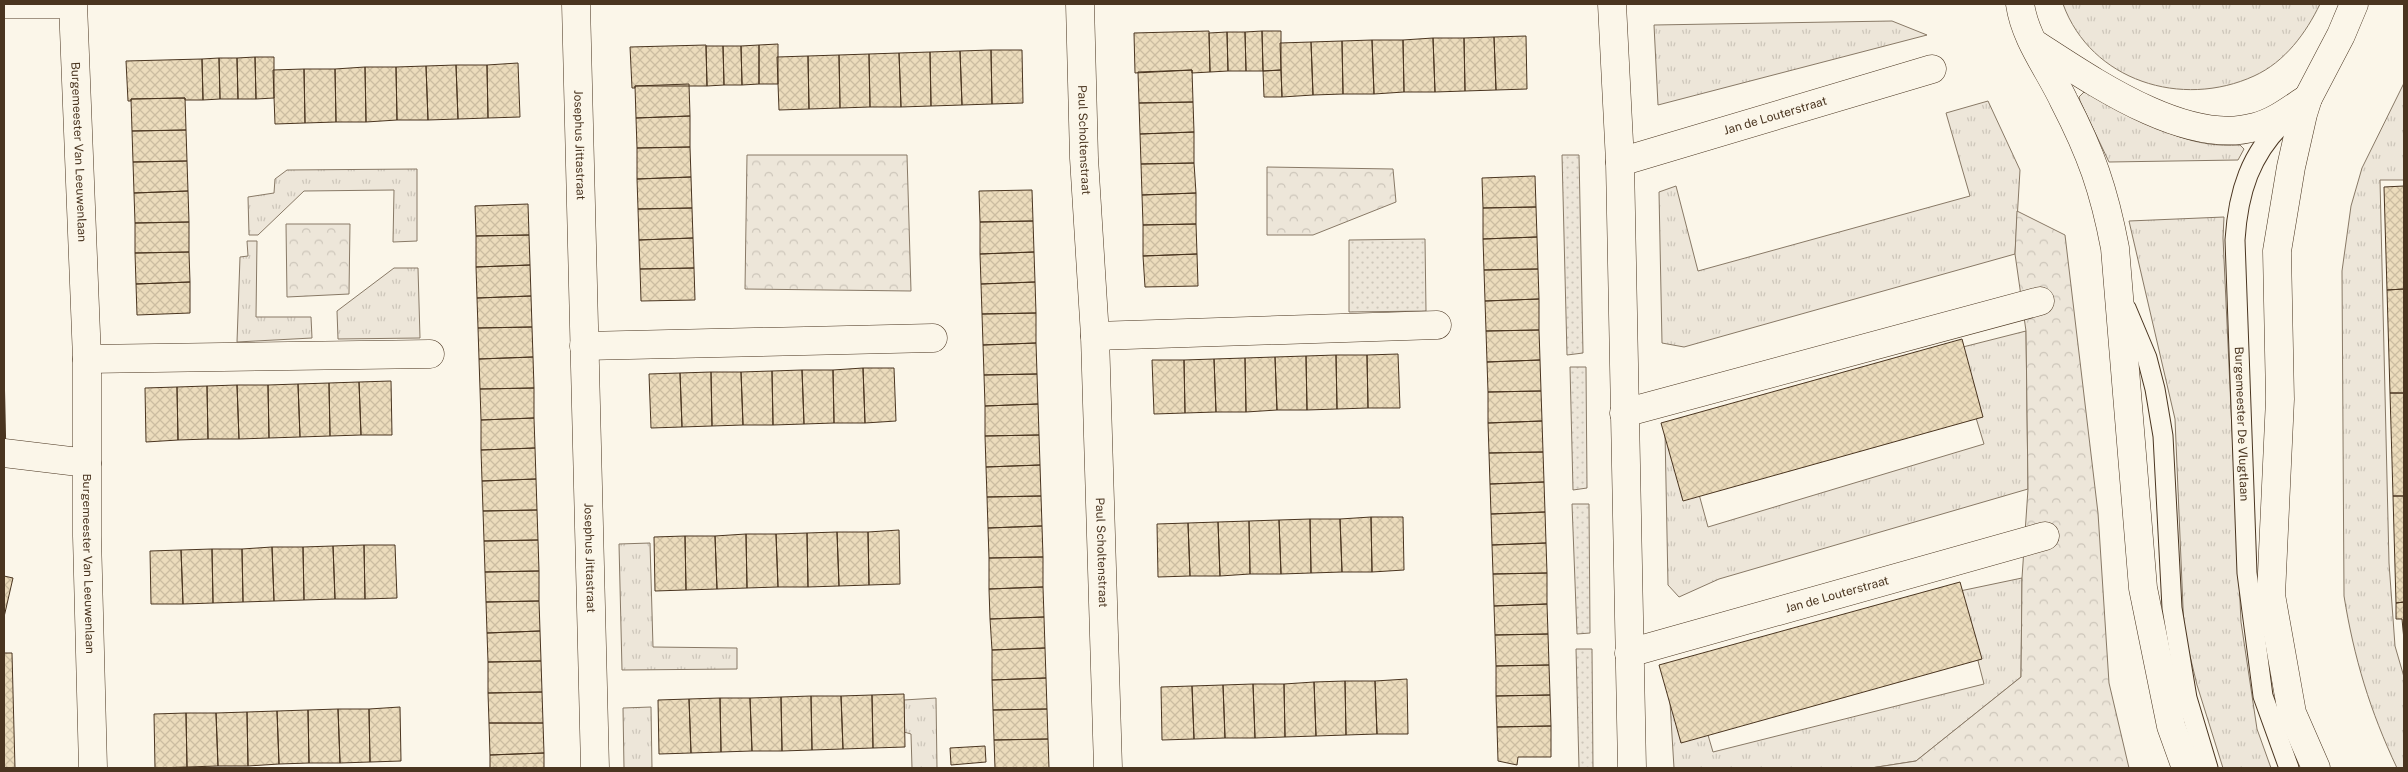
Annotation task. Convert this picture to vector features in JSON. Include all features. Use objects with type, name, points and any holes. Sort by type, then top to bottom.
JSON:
[{"type":"street","points":[[4,4],[64,4]]},
{"type":"street","name":"Burgemeester Van Leeuwenlaan","points":[[73,4],[87,359],[87,463],[93,768]]},
{"type":"street","name":"Josephus Jittastraat","points":[[576,4],[595,768]]},
{"type":"street","name":"Paul Scholtenstraat","points":[[1080,4],[1084,158],[1095,336],[1108,768]]},
{"type":"street","points":[[1612,4],[1620,162],[1632,768]]},
{"type":"street","points":[[2020,4],[2027,32],[2064,99],[2098,173],[2106,202],[2115,248],[2143,588],[2171,726],[2186,768]]},
{"type":"street","name":"Burgemeester De Vlugtlaan","points":[[2316,768],[2292,713],[2271,595],[2280,400],[2277,251],[2291,167],[2308,98],[2341,35],[2354,4]]},
{"type":"street","points":[[2033,43],[2146,109],[2176,122],[2200,129],[2221,131],[2254,128],[2273,120],[2308,98]]},
{"type":"street","name":"Jan de Louterstraat","points":[[1620,162],[1932,69]]},
{"type":"street","points":[[1624,413],[2040,300]]},
{"type":"street","points":[[1095,336],[1437,325]]},
{"type":"street","points":[[584,346],[933,338]]},
{"type":"street","points":[[87,359],[430,354]]},
{"type":"street","points":[[4,453],[87,463]]},
{"type":"street","name":"Jan de Louterstraat","points":[[1630,653],[2045,536]]},
{"type":"lane","name":"Burgemeester De Vlugtlaan","points":[[2289,768],[2263,696],[2247,573],[2236,240],[2240,198],[2249,168],[2267,139],[2308,98]]},
{"type":"lane","points":[[2119,291],[2147,358],[2155,389],[2163,436],[2172,608],[2186,698],[2208,768]]},
{"type":"green space","points":[[2063,4],[2320,4],[2301,36],[2285,55],[2275,63],[2254,76],[2226,86],[2198,90],[2169,88],[2142,81],[2117,69],[2095,52],[2076,31]]},
{"type":"green space","points":[[1892,21],[1927,35],[1658,105],[1654,25]]},
{"type":"green space","points":[[2404,83],[2404,180],[2380,180],[2389,563],[2395,646],[2404,677],[2404,768],[2397,768],[2387,747],[2364,684],[2344,596],[2342,271],[2351,206],[2362,168]]},
{"type":"green space","points":[[2084,92],[2099,97],[2151,125],[2193,141],[2208,144],[2240,145],[2244,149],[2238,160],[2109,162],[2080,101],[2079,97]]},
{"type":"green space","points":[[1988,101],[2020,170],[2015,254],[1684,347],[1662,343],[1659,192],[1676,186],[1698,271],[1970,196],[1946,113]]},
{"type":"green space","points":[[747,155],[907,155],[911,291],[745,289]]},
{"type":"green space","points":[[1562,155],[1579,155],[1583,353],[1567,355]]},
{"type":"green space","points":[[1267,167],[1393,169],[1396,202],[1313,235],[1267,235]]},
{"type":"green space","points":[[417,169],[417,241],[393,242],[394,190],[304,191],[258,235],[249,235],[248,197],[274,193],[275,179],[287,170]]},
{"type":"green space","points":[[2017,211],[2065,235],[2098,513],[2109,683],[2129,768],[1871,768],[1916,761],[2021,677],[2022,578],[2028,489],[2026,331],[2015,254]]},
{"type":"green space","points":[[2224,217],[2223,238],[2241,622],[2257,729],[2271,768],[2223,768],[2197,685],[2184,631],[2175,419],[2129,221]]},
{"type":"green space","points":[[286,224],[350,224],[349,294],[287,297]]},
{"type":"green space","points":[[1425,239],[1426,311],[1349,312],[1349,240]]},
{"type":"green space","points":[[247,241],[257,241],[256,317],[311,317],[312,338],[237,342],[240,257],[248,256]]},
{"type":"green space","points":[[394,268],[418,268],[420,338],[338,339],[337,311]]},
{"type":"green space","points":[[2026,331],[2028,489],[1719,579],[1679,597],[1668,585],[1665,432],[1680,425],[1708,527],[1984,444],[1955,349]]},
{"type":"green space","points":[[1570,367],[1586,367],[1587,488],[1573,490]]},
{"type":"green space","points":[[1572,504],[1589,504],[1590,633],[1577,634]]},
{"type":"green space","points":[[650,543],[653,647],[737,648],[737,669],[622,670],[619,544]]},
{"type":"green space","points":[[2022,578],[2021,677],[1916,761],[1871,768],[1674,768],[1669,686],[1687,664],[1713,752],[1984,684],[1960,591]]},
{"type":"green space","points":[[1576,649],[1592,649],[1593,768],[1579,768]]},
{"type":"green space","points":[[936,698],[937,768],[912,768],[911,734],[904,732],[904,700]]},
{"type":"green space","points":[[651,707],[652,768],[624,768],[623,708]]},
{"type":"building","points":[[1209,31],[1210,72],[1192,73],[1192,70],[1135,73],[1134,33]]},
{"type":"building","points":[[1262,31],[1263,71],[1246,71],[1245,32]]},
{"type":"building","points":[[1262,31],[1281,31],[1281,70],[1263,71]]},
{"type":"building","points":[[1227,32],[1245,32],[1246,71],[1228,71]]},
{"type":"building","points":[[1227,32],[1228,71],[1210,72],[1209,33]]},
{"type":"building","points":[[1526,36],[1527,89],[1496,90],[1494,37]]},
{"type":"building","points":[[1494,37],[1496,90],[1465,91],[1464,38]]},
{"type":"building","points":[[1433,38],[1464,38],[1465,91],[1435,92]]},
{"type":"building","points":[[1433,38],[1435,92],[1404,92],[1403,40]]},
{"type":"building","points":[[1372,40],[1403,40],[1404,92],[1374,94]]},
{"type":"building","points":[[1372,40],[1374,94],[1343,94],[1342,41]]},
{"type":"building","points":[[1342,41],[1343,94],[1313,95],[1311,42]]},
{"type":"building","points":[[1311,42],[1313,95],[1282,97],[1280,43]]},
{"type":"building","points":[[778,44],[778,84],[759,84],[759,45]]},
{"type":"building","points":[[706,45],[707,86],[635,86],[635,88],[632,88],[630,47]]},
{"type":"building","points":[[759,45],[759,84],[742,85],[741,46]]},
{"type":"building","points":[[706,46],[723,46],[724,85],[707,86]]},
{"type":"building","points":[[723,46],[741,46],[742,85],[724,85]]},
{"type":"building","points":[[991,50],[1022,50],[1023,103],[992,104]]},
{"type":"building","points":[[991,50],[992,104],[962,105],[960,51]]},
{"type":"building","points":[[960,51],[962,105],[931,106],[930,52]]},
{"type":"building","points":[[930,52],[931,106],[901,107],[899,53]]},
{"type":"building","points":[[899,53],[901,107],[870,107],[869,54]]},
{"type":"building","points":[[869,54],[870,107],[840,108],[839,55]]},
{"type":"building","points":[[839,55],[840,108],[809,109],[808,56]]},
{"type":"building","points":[[808,56],[809,109],[779,110],[777,57]]},
{"type":"building","points":[[255,57],[256,99],[238,99],[237,58]]},
{"type":"building","points":[[255,57],[274,57],[274,98],[256,99]]},
{"type":"building","points":[[219,58],[237,58],[238,99],[220,99]]},
{"type":"building","points":[[219,58],[220,99],[203,100],[202,59]]},
{"type":"building","points":[[202,59],[203,100],[185,100],[185,98],[131,99],[131,101],[128,101],[126,61]]},
{"type":"building","points":[[518,63],[520,117],[488,118],[487,65]]},
{"type":"building","points":[[456,65],[487,65],[488,118],[458,119]]},
{"type":"building","points":[[456,65],[458,119],[428,120],[426,66]]},
{"type":"building","points":[[426,66],[428,120],[397,120],[396,67]]},
{"type":"building","points":[[365,67],[366,122],[336,122],[335,69]]},
{"type":"building","points":[[365,67],[396,67],[397,120],[366,122]]},
{"type":"building","points":[[304,69],[335,69],[336,122],[305,123]]},
{"type":"building","points":[[304,69],[305,123],[275,124],[273,70]]},
{"type":"building","points":[[1192,70],[1193,102],[1139,103],[1138,72]]},
{"type":"building","points":[[1281,70],[1282,97],[1264,97],[1263,71]]},
{"type":"building","points":[[689,84],[690,116],[636,118],[635,86]]},
{"type":"building","points":[[185,98],[186,130],[132,131],[131,99]]},
{"type":"building","points":[[1193,102],[1194,132],[1140,134],[1139,103]]},
{"type":"building","points":[[690,116],[690,147],[637,148],[636,118]]},
{"type":"building","points":[[186,130],[187,161],[133,162],[132,131]]},
{"type":"building","points":[[1194,132],[1194,163],[1141,164],[1140,134]]},
{"type":"building","points":[[690,147],[691,177],[637,179],[637,148]]},
{"type":"building","points":[[187,161],[188,191],[134,193],[133,162]]},
{"type":"building","points":[[1194,163],[1196,193],[1142,195],[1141,164]]},
{"type":"building","points":[[1535,176],[1536,207],[1483,208],[1482,178]]},
{"type":"building","points":[[691,177],[692,208],[638,209],[637,179]]},
{"type":"building","points":[[2404,186],[2404,289],[2387,290],[2384,187]]},
{"type":"building","points":[[1032,190],[1033,221],[980,222],[979,191]]},
{"type":"building","points":[[188,191],[189,222],[135,223],[134,193]]},
{"type":"building","points":[[1196,193],[1196,224],[1143,225],[1142,195]]},
{"type":"building","points":[[528,204],[529,235],[476,236],[475,206]]},
{"type":"building","points":[[1536,207],[1537,237],[1483,239],[1483,208]]},
{"type":"building","points":[[692,208],[693,238],[639,240],[638,209]]},
{"type":"building","points":[[1033,221],[1034,252],[980,254],[980,222]]},
{"type":"building","points":[[189,222],[189,252],[135,253],[135,223]]},
{"type":"building","points":[[1196,224],[1197,254],[1143,256],[1143,225]]},
{"type":"building","points":[[529,235],[530,265],[476,267],[476,236]]},
{"type":"building","points":[[1537,237],[1538,269],[1484,270],[1483,239]]},
{"type":"building","points":[[693,238],[694,268],[640,269],[639,240]]},
{"type":"building","points":[[189,252],[190,282],[136,284],[135,253]]},
{"type":"building","points":[[1034,252],[1035,282],[981,284],[980,254]]},
{"type":"building","points":[[1197,254],[1198,286],[1145,287],[1143,256]]},
{"type":"building","points":[[530,265],[531,296],[477,298],[476,267]]},
{"type":"building","points":[[694,268],[695,300],[641,301],[640,269]]},
{"type":"building","points":[[1538,269],[1539,299],[1485,301],[1484,270]]},
{"type":"building","points":[[190,282],[190,313],[137,315],[136,284]]},
{"type":"building","points":[[1035,282],[1036,313],[982,314],[981,284]]},
{"type":"building","points":[[2404,289],[2404,393],[2390,393],[2387,290]]},
{"type":"building","points":[[531,296],[532,327],[478,328],[477,298]]},
{"type":"building","points":[[1539,299],[1539,330],[1486,331],[1485,301]]},
{"type":"building","points":[[1036,313],[1036,343],[983,345],[982,314]]},
{"type":"building","points":[[532,327],[533,357],[479,359],[478,328]]},
{"type":"building","points":[[1539,330],[1540,360],[1487,362],[1486,331]]},
{"type":"building","points":[[1962,339],[1983,417],[1683,501],[1661,423]]},
{"type":"building","points":[[1036,343],[1037,374],[984,375],[983,345]]},
{"type":"building","points":[[1398,354],[1400,408],[1368,408],[1367,355]]},
{"type":"building","points":[[1336,355],[1337,409],[1307,410],[1306,356]]},
{"type":"building","points":[[1336,355],[1367,355],[1368,408],[1337,409]]},
{"type":"building","points":[[1306,356],[1307,410],[1277,410],[1275,357]]},
{"type":"building","points":[[533,357],[534,388],[480,389],[479,359]]},
{"type":"building","points":[[1275,357],[1277,410],[1246,412],[1245,358]]},
{"type":"building","points":[[1245,358],[1246,412],[1216,412],[1214,359]]},
{"type":"building","points":[[1214,359],[1216,412],[1185,413],[1184,360]]},
{"type":"building","points":[[1152,360],[1184,360],[1185,413],[1154,414]]},
{"type":"building","points":[[1540,360],[1541,391],[1488,392],[1487,362]]},
{"type":"building","points":[[4,368],[6,458],[4,459]]},
{"type":"building","points":[[863,368],[865,423],[834,423],[833,370]]},
{"type":"building","points":[[863,368],[894,368],[896,421],[865,423]]},
{"type":"building","points":[[802,370],[833,370],[834,423],[804,424]]},
{"type":"building","points":[[802,370],[804,424],[773,425],[772,371]]},
{"type":"building","points":[[772,371],[773,425],[743,425],[741,372]]},
{"type":"building","points":[[711,372],[712,426],[682,427],[680,373]]},
{"type":"building","points":[[711,372],[741,372],[743,425],[712,426]]},
{"type":"building","points":[[680,373],[682,427],[651,428],[649,374]]},
{"type":"building","points":[[1037,374],[1038,404],[985,406],[984,375]]},
{"type":"building","points":[[391,381],[392,435],[361,435],[359,382]]},
{"type":"building","points":[[359,382],[361,435],[330,436],[329,383]]},
{"type":"building","points":[[329,383],[330,436],[300,437],[298,384]]},
{"type":"building","points":[[298,384],[300,437],[269,438],[268,385]]},
{"type":"building","points":[[237,385],[268,385],[269,438],[239,439]]},
{"type":"building","points":[[237,385],[239,439],[208,439],[207,386]]},
{"type":"building","points":[[207,386],[208,439],[178,440],[177,387]]},
{"type":"building","points":[[177,387],[178,440],[146,442],[145,388]]},
{"type":"building","points":[[534,388],[534,418],[481,420],[480,389]]},
{"type":"building","points":[[1541,391],[1542,421],[1488,423],[1488,392]]},
{"type":"building","points":[[2390,393],[2404,393],[2404,496],[2393,496]]},
{"type":"building","points":[[1038,404],[1039,435],[985,436],[985,406]]},
{"type":"building","points":[[534,418],[535,448],[481,450],[481,420]]},
{"type":"building","points":[[1542,421],[1543,452],[1489,453],[1488,423]]},
{"type":"building","points":[[1039,435],[1040,465],[986,467],[985,436]]},
{"type":"building","points":[[535,448],[536,479],[482,481],[481,450]]},
{"type":"building","points":[[1543,452],[1544,482],[1490,484],[1489,453]]},
{"type":"building","points":[[1040,465],[1041,496],[987,497],[986,467]]},
{"type":"building","points":[[536,479],[537,510],[483,511],[482,481]]},
{"type":"building","points":[[1544,482],[1545,512],[1491,514],[1490,484]]},
{"type":"building","points":[[1041,496],[1042,526],[988,528],[987,497]]},
{"type":"building","points":[[2393,496],[2404,496],[2404,602],[2396,603]]},
{"type":"building","points":[[537,510],[538,540],[484,541],[483,511]]},
{"type":"building","points":[[1545,512],[1546,543],[1492,545],[1491,514]]},
{"type":"building","points":[[1371,517],[1372,572],[1342,572],[1340,519]]},
{"type":"building","points":[[1371,517],[1403,517],[1404,570],[1372,572]]},
{"type":"building","points":[[1310,519],[1311,573],[1281,574],[1279,520]]},
{"type":"building","points":[[1310,519],[1340,519],[1342,572],[1311,573]]},
{"type":"building","points":[[1279,520],[1281,574],[1250,574],[1249,521]]},
{"type":"building","points":[[1249,521],[1250,574],[1220,576],[1218,522]]},
{"type":"building","points":[[1218,522],[1220,576],[1190,576],[1188,523]]},
{"type":"building","points":[[1188,523],[1190,576],[1158,577],[1157,524]]},
{"type":"building","points":[[1042,526],[1043,557],[989,558],[988,528]]},
{"type":"building","points":[[899,530],[900,584],[869,585],[868,532]]},
{"type":"building","points":[[837,532],[839,586],[808,587],[807,533]]},
{"type":"building","points":[[837,532],[868,532],[869,585],[839,586]]},
{"type":"building","points":[[807,533],[808,587],[778,587],[776,534]]},
{"type":"building","points":[[746,534],[747,588],[717,589],[715,536]]},
{"type":"building","points":[[746,534],[776,534],[778,587],[747,588]]},
{"type":"building","points":[[685,536],[686,590],[655,591],[654,537]]},
{"type":"building","points":[[685,536],[715,536],[717,589],[686,590]]},
{"type":"building","points":[[538,540],[539,571],[485,572],[484,541]]},
{"type":"building","points":[[1546,543],[1547,573],[1493,574],[1492,545]]},
{"type":"building","points":[[364,545],[365,599],[335,599],[333,546]]},
{"type":"building","points":[[364,545],[395,545],[397,598],[365,599]]},
{"type":"building","points":[[333,546],[335,599],[304,600],[303,547]]},
{"type":"building","points":[[272,547],[303,547],[304,600],[274,601]]},
{"type":"building","points":[[272,547],[274,601],[243,602],[242,549]]},
{"type":"building","points":[[212,549],[242,549],[243,602],[213,603]]},
{"type":"building","points":[[212,549],[213,603],[183,604],[181,550]]},
{"type":"building","points":[[181,550],[183,604],[151,604],[150,551]]},
{"type":"building","points":[[1043,557],[1043,587],[989,589],[989,558]]},
{"type":"building","points":[[539,571],[539,601],[486,602],[485,572]]},
{"type":"building","points":[[1547,573],[1547,604],[1494,606],[1493,574]]},
{"type":"building","points":[[4,576],[13,578],[4,617]]},
{"type":"building","points":[[1960,582],[1982,659],[1681,743],[1659,665]]},
{"type":"building","points":[[1043,587],[1044,617],[990,619],[989,589]]},
{"type":"building","points":[[539,601],[540,631],[487,633],[486,602]]},
{"type":"building","points":[[2404,602],[2404,640],[2402,619],[2396,619],[2396,603]]},
{"type":"building","points":[[1547,604],[1548,634],[1495,635],[1494,606]]},
{"type":"building","points":[[1044,617],[1045,648],[992,650],[990,619]]},
{"type":"building","points":[[540,631],[541,661],[488,662],[487,633]]},
{"type":"building","points":[[1548,634],[1549,665],[1496,666],[1495,635]]},
{"type":"building","points":[[1045,648],[1046,678],[992,680],[992,650]]},
{"type":"building","points":[[4,653],[12,653],[15,768],[4,768]]},
{"type":"building","points":[[541,661],[542,692],[488,693],[488,662]]},
{"type":"building","points":[[1549,665],[1550,695],[1496,696],[1496,666]]},
{"type":"building","points":[[1046,678],[1047,709],[993,710],[992,680]]},
{"type":"building","points":[[1407,679],[1408,734],[1377,734],[1375,681]]},
{"type":"building","points":[[1345,681],[1346,735],[1316,736],[1314,682]]},
{"type":"building","points":[[1345,681],[1375,681],[1377,734],[1346,735]]},
{"type":"building","points":[[1314,682],[1316,736],[1285,737],[1284,684]]},
{"type":"building","points":[[1253,684],[1284,684],[1285,737],[1255,738]]},
{"type":"building","points":[[1253,684],[1255,738],[1225,738],[1223,685]]},
{"type":"building","points":[[1223,685],[1225,738],[1194,739],[1192,686]]},
{"type":"building","points":[[1192,686],[1194,739],[1162,740],[1161,687]]},
{"type":"building","points":[[542,692],[543,723],[489,723],[488,693]]},
{"type":"building","points":[[904,694],[905,747],[873,748],[872,695]]},
{"type":"building","points":[[872,695],[873,748],[843,749],[841,696]]},
{"type":"building","points":[[1550,695],[1551,726],[1497,727],[1496,696]]},
{"type":"building","points":[[811,696],[841,696],[843,749],[812,750]]},
{"type":"building","points":[[811,696],[812,750],[782,751],[781,697]]},
{"type":"building","points":[[781,697],[782,751],[752,751],[750,698]]},
{"type":"building","points":[[720,698],[721,752],[691,753],[689,699]]},
{"type":"building","points":[[720,698],[750,698],[752,751],[721,752]]},
{"type":"building","points":[[689,699],[691,753],[659,754],[658,700]]},
{"type":"building","points":[[400,707],[401,761],[370,762],[369,709]]},
{"type":"building","points":[[338,709],[369,709],[370,762],[340,763]]},
{"type":"building","points":[[338,709],[340,763],[309,763],[308,710]]},
{"type":"building","points":[[1047,709],[1048,739],[994,740],[993,710]]},
{"type":"building","points":[[308,710],[309,763],[279,764],[277,711]]},
{"type":"building","points":[[277,711],[279,764],[248,766],[247,712]]},
{"type":"building","points":[[247,712],[248,766],[218,766],[216,713]]},
{"type":"building","points":[[186,713],[216,713],[218,766],[187,767]]},
{"type":"building","points":[[186,713],[187,767],[155,768],[154,714]]},
{"type":"building","points":[[489,723],[543,723],[544,753],[490,755]]},
{"type":"building","points":[[1551,726],[1551,757],[1518,757],[1517,765],[1498,761],[1497,727]]},
{"type":"building","points":[[1048,739],[1049,768],[995,768],[994,740]]},
{"type":"building","points":[[985,746],[986,762],[951,765],[950,748]]},
{"type":"building","points":[[544,753],[544,768],[490,768],[490,755]]}]
